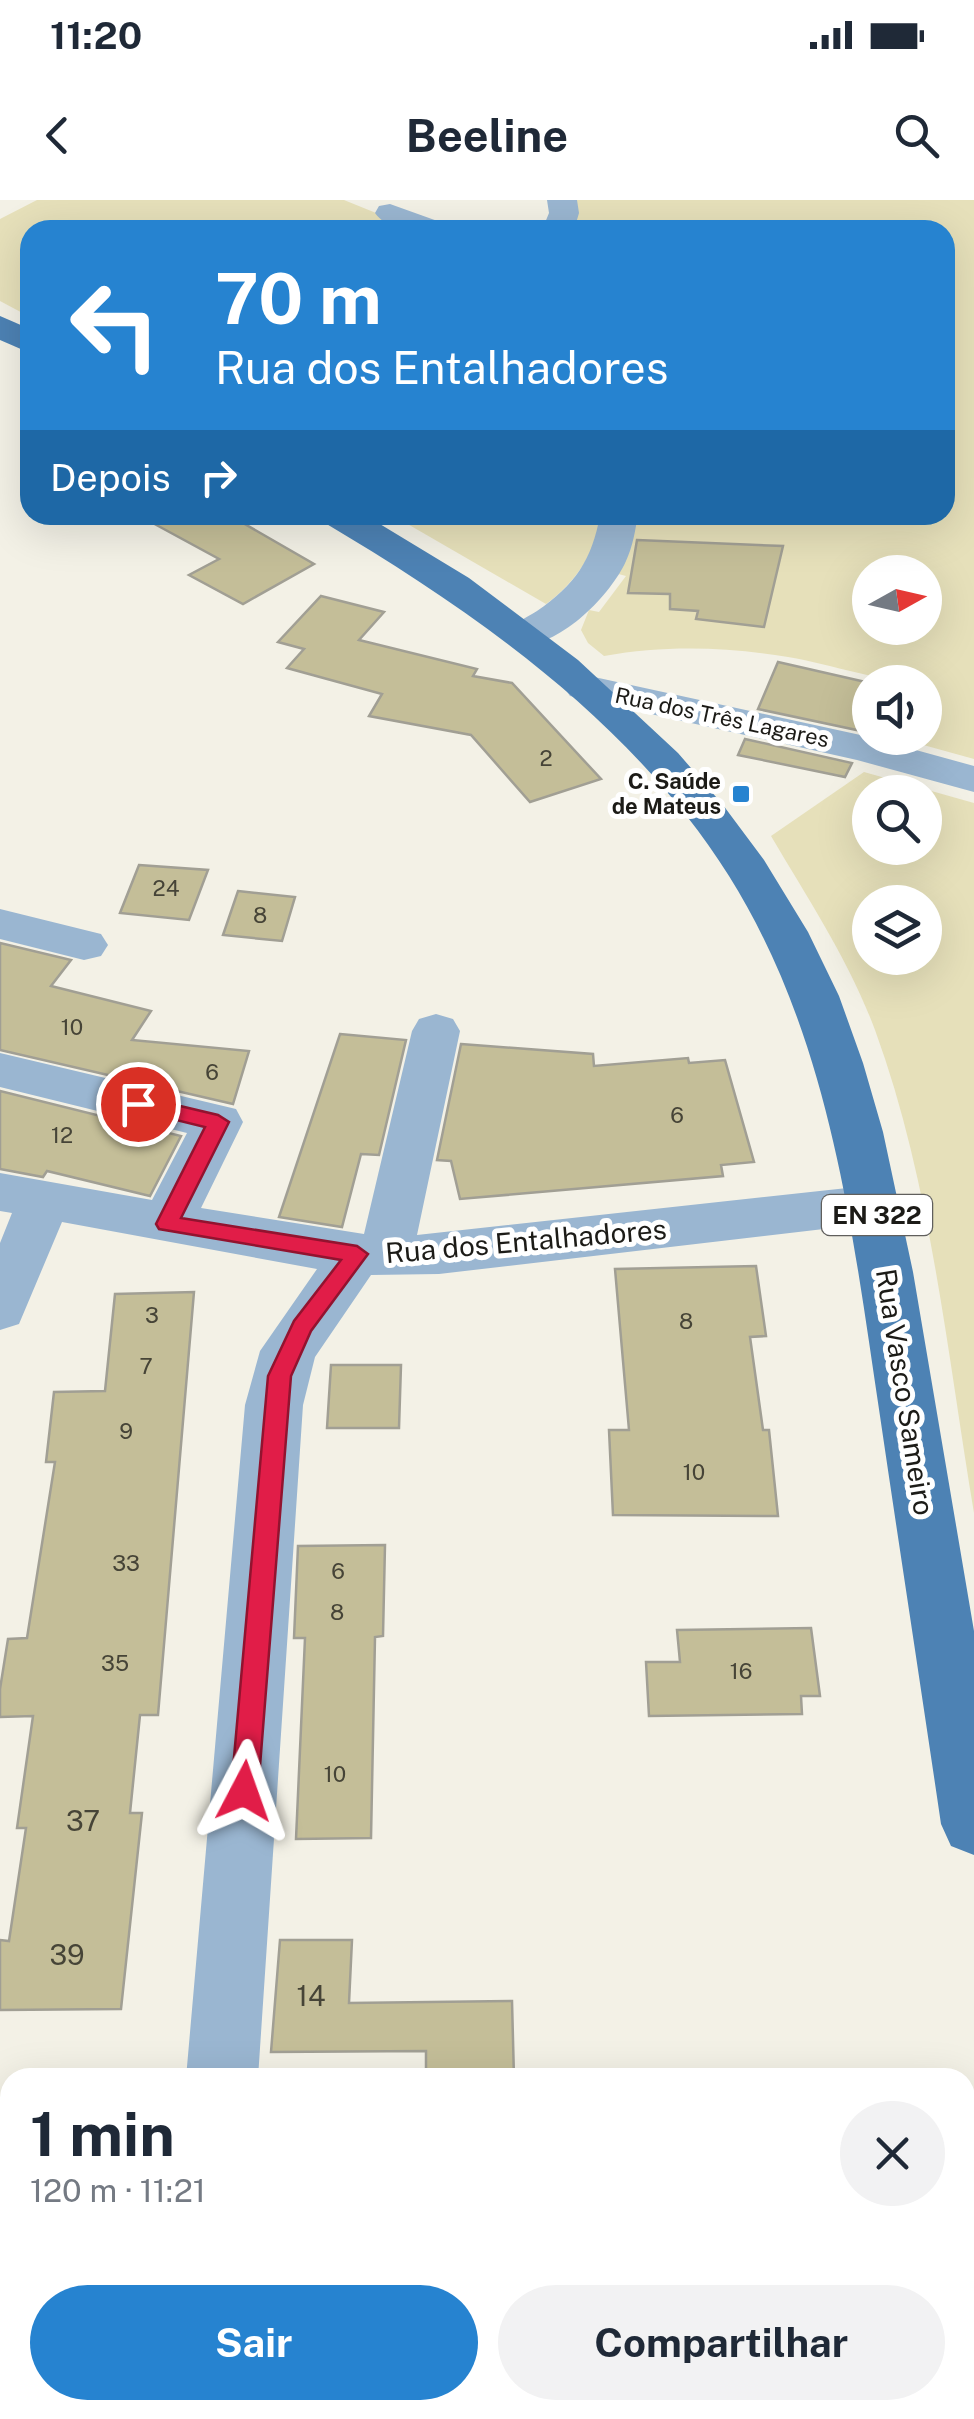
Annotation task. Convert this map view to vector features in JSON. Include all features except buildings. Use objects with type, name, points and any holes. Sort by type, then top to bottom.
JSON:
[{"type":"main road","name":"Rua Vasco Sameiro","points":[[355,525],[441,575],[526,635],[585,687],[697,804],[760,889],[790,946],[828,1034],[858,1127],[876,1204],[974,1824]]},
{"type":"street","points":[[390,212],[409,220]]},
{"type":"street","points":[[526,635],[566,611],[601,577],[615,525]]},
{"type":"street","name":"Rua dos Três Lagares","points":[[585,687],[865,748],[974,780]]},
{"type":"street","points":[[0,924],[84,946]]},
{"type":"street","points":[[223,2068],[274,1406],[288,1351],[372,1255],[436,1032]]},
{"type":"street","points":[[0,1070],[218,1122],[167,1224]]},
{"type":"street","points":[[0,1309],[22,1197]]},
{"type":"street","name":"Rua dos Entalhadores","points":[[22,1197],[372,1255],[439,1254],[876,1204]]},
{"type":"shaded area","points":[[37,200],[344,200],[393,220],[20,220],[20,312],[0,301],[0,219]]},
{"type":"shaded area","points":[[574,200],[974,200],[974,759],[942,750],[942,665],[852,665],[852,671],[788,657],[696,649],[604,656],[588,643],[581,630],[589,610],[599,612],[626,576],[611,572],[629,525],[955,525],[955,220],[576,220]]},
{"type":"shaded area","points":[[409,525],[599,525],[583,565],[546,604]]},
{"type":"shaded area","points":[[852,780],[852,865],[942,865],[942,794],[974,803],[974,1513],[935,1269],[910,1148],[875,1030],[827,930],[771,836]]},
{"type":"place","name":"C. Saúde de Mateus","points":[[741,794]]},
{"type":"route","points":[[138,1104],[218,1122],[167,1224],[357,1254],[302,1327],[280,1376],[274,1406],[244,1791]]}]
